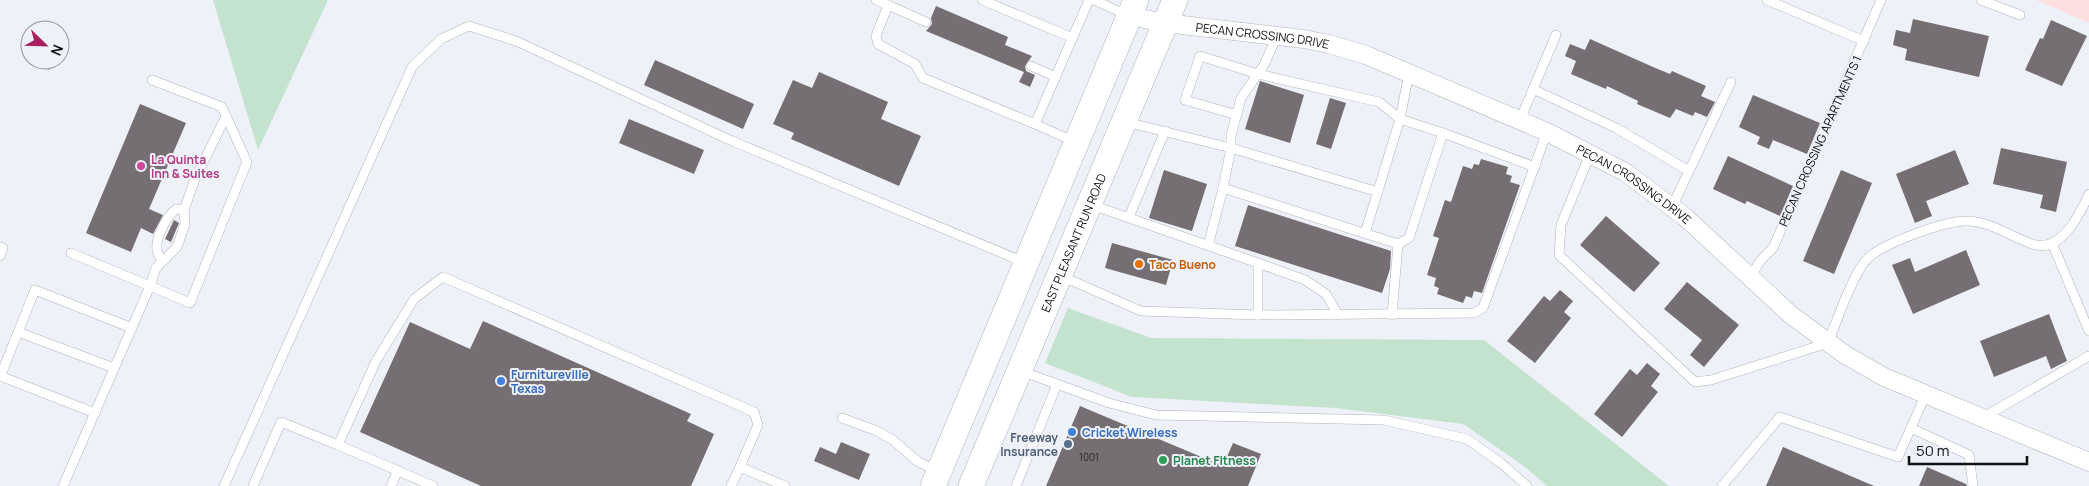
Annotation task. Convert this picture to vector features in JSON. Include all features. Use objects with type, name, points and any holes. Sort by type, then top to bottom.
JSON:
[{"type":"main road","name":"EAST PLEASANT RUN ROAD","points":[[971,486],[1175,0]]},
{"type":"main road","points":[[936,479],[1133,8]]},
{"type":"main road","points":[[1026,263],[1059,275]]},
{"type":"main road","points":[[987,357],[1020,370]]},
{"type":"street","name":"PECAN CROSSING DRIVE","points":[[1133,8],[1166,23],[1304,39],[1366,55],[1548,132],[1625,172],[1672,207],[1791,315],[1844,354],[1884,377],[2089,462]]},
{"type":"lane","points":[[876,0],[926,22]]},
{"type":"lane","points":[[982,0],[1073,38]]},
{"type":"lane","points":[[1035,124],[1090,0]]},
{"type":"lane","points":[[1094,0],[1133,8]]},
{"type":"lane","points":[[1767,0],[1864,41]]},
{"type":"lane","name":"PECAN CROSSING APARTMENTS 1","points":[[1750,278],[1760,261],[1773,248],[1881,0]]},
{"type":"lane","points":[[1981,0],[2020,15]]},
{"type":"lane","points":[[888,5],[876,36],[878,44],[915,64],[923,78],[1076,142]]},
{"type":"lane","points":[[224,486],[412,67],[441,38],[469,26],[516,41],[732,141],[1026,263]]},
{"type":"lane","points":[[1208,246],[1223,188],[1231,148],[1231,136],[1241,98],[1264,66],[1277,36]]},
{"type":"lane","points":[[1520,120],[1556,36]]},
{"type":"lane","points":[[1236,115],[1186,100],[1200,56],[1258,74],[1379,102],[1400,119],[1535,167]]},
{"type":"lane","points":[[1031,66],[1056,77]]},
{"type":"lane","points":[[1365,234],[1400,119],[1409,73]]},
{"type":"lane","points":[[71,253],[190,303],[247,162],[222,107],[152,80]]},
{"type":"lane","points":[[1672,207],[1731,82]]},
{"type":"lane","points":[[1533,88],[1616,128],[1689,171]]},
{"type":"lane","points":[[63,486],[150,286],[156,268],[177,247],[185,224],[184,210],[195,179],[226,116]]},
{"type":"lane","points":[[1124,122],[1231,148],[1378,192]]},
{"type":"lane","points":[[1128,217],[1165,131]]},
{"type":"lane","points":[[1059,275],[1141,311],[1258,315],[1474,314],[1483,308],[1548,132]]},
{"type":"lane","points":[[1223,188],[1398,244],[1409,238],[1443,133]]},
{"type":"lane","points":[[1590,154],[1561,225],[1559,255],[1695,382],[1711,380],[1828,343],[1856,276],[1869,258],[1890,246],[1937,226],[1967,221],[1992,225],[2034,245],[2052,243],[2068,232],[2082,210],[2089,194]]},
{"type":"lane","points":[[1090,204],[1305,280],[1326,294],[1338,315]]},
{"type":"lane","points":[[162,262],[157,251],[157,242],[171,214],[176,209],[184,210]]},
{"type":"lane","points":[[2052,243],[2089,330]]},
{"type":"lane","points":[[1392,315],[1398,244]]},
{"type":"lane","points":[[0,247],[3,248],[0,256]]},
{"type":"lane","points":[[1258,263],[1258,315]]},
{"type":"lane","points":[[338,445],[376,361],[414,299],[443,277],[754,412],[758,426],[731,486]]},
{"type":"lane","points":[[95,412],[0,376],[35,290],[132,328]]},
{"type":"lane","points":[[18,332],[114,368]]},
{"type":"lane","points":[[1984,417],[2089,356]]},
{"type":"lane","points":[[1020,370],[1108,403],[1156,415],[1384,420],[1467,439],[1501,463],[1527,486]]},
{"type":"lane","points":[[1016,486],[1057,384]]},
{"type":"lane","points":[[1722,486],[1780,417],[1898,457],[1926,394]]},
{"type":"lane","points":[[842,418],[877,431],[893,440],[936,479]]},
{"type":"lane","points":[[253,486],[281,422],[433,486]]},
{"type":"lane","points":[[1911,428],[1969,455],[1973,486]]},
{"type":"lane","points":[[740,467],[785,486]]},
{"type":"lane","points":[[391,486],[398,470]]},
{"type":"shaded area","points":[[2036,0],[2089,0],[2089,23]]},
{"type":"green space","points":[[213,0],[328,0],[258,150]]},
{"type":"green space","points":[[1068,308],[1151,338],[1484,340],[1669,486],[1547,486],[1524,466],[1463,424],[1336,408],[1132,397],[1045,363]]},
{"type":"building","points":[[936,6],[1008,37],[1005,45],[1032,56],[1025,66],[1026,71],[1035,75],[1030,87],[1019,82],[1024,72],[926,31],[932,24],[931,18]]},
{"type":"building","points":[[1913,19],[1989,36],[1979,77],[1905,60],[1907,49],[1893,45],[1896,30],[1910,33]]},
{"type":"building","points":[[2051,20],[2087,36],[2062,86],[2025,70],[2040,38],[2043,39]]},
{"type":"building","points":[[1590,39],[1670,74],[1672,71],[1706,86],[1701,96],[1715,102],[1707,117],[1695,112],[1693,116],[1676,109],[1670,118],[1637,104],[1638,101],[1607,86],[1606,89],[1571,74],[1576,61],[1565,56],[1570,44],[1585,50]]},
{"type":"building","points":[[655,60],[754,104],[743,129],[644,85]]},
{"type":"building","points":[[819,72],[888,102],[881,119],[921,136],[899,186],[791,139],[794,133],[773,124],[793,80],[812,88]]},
{"type":"building","points":[[1260,81],[1304,95],[1290,143],[1245,129]]},
{"type":"building","points":[[1753,95],[1820,123],[1807,154],[1773,140],[1769,149],[1757,144],[1760,137],[1739,127]]},
{"type":"building","points":[[1330,98],[1346,103],[1331,149],[1316,144]]},
{"type":"building","name":"La Quinta Inn & Suites","points":[[140,104],[186,123],[149,209],[163,215],[153,234],[141,228],[131,252],[86,233]]},
{"type":"building","points":[[629,119],[704,150],[694,174],[619,143]]},
{"type":"building","points":[[2001,148],[2067,162],[2056,212],[2040,208],[2043,195],[1993,184]]},
{"type":"building","points":[[1955,150],[1969,184],[1926,201],[1932,216],[1915,223],[1896,174]]},
{"type":"building","points":[[1728,156],[1793,186],[1780,216],[1747,201],[1745,204],[1713,189]]},
{"type":"building","points":[[1481,159],[1508,167],[1506,174],[1512,176],[1510,182],[1520,185],[1482,293],[1474,291],[1472,298],[1466,296],[1463,303],[1437,294],[1439,288],[1434,286],[1436,278],[1427,275],[1439,238],[1433,236],[1445,200],[1451,202],[1463,166],[1472,169],[1474,164],[1479,165]]},
{"type":"building","points":[[1164,170],[1207,184],[1192,231],[1149,218]]},
{"type":"building","points":[[1841,170],[1872,183],[1834,274],[1803,261]]},
{"type":"building","points":[[1248,205],[1391,251],[1390,269],[1382,293],[1235,246]]},
{"type":"building","points":[[1606,216],[1660,263],[1634,292],[1580,245]]},
{"type":"building","points":[[174,220],[179,223],[171,242],[165,239]]},
{"type":"building","name":"Taco Bueno","points":[[1112,243],[1173,260],[1166,285],[1105,268]]},
{"type":"building","points":[[1966,250],[1980,285],[1913,314],[1892,265],[1910,258],[1915,272]]},
{"type":"building","points":[[1687,282],[1739,325],[1704,367],[1690,355],[1702,340],[1664,309]]},
{"type":"building","points":[[1560,290],[1573,301],[1564,312],[1571,318],[1535,363],[1507,341],[1544,296],[1550,301]]},
{"type":"building","points":[[2049,314],[2067,361],[2051,369],[2046,356],[1994,377],[1980,341]]},
{"type":"building","name":"Furnitureville Texas","points":[[483,321],[691,414],[687,421],[714,434],[691,486],[481,486],[360,432],[410,322],[470,349]]},
{"type":"building","points":[[1647,363],[1660,374],[1651,386],[1658,392],[1622,437],[1594,414],[1630,369],[1637,375]]},
{"type":"building","points":[[1080,406],[1223,466],[1233,443],[1261,454],[1248,486],[1046,486]]},
{"type":"building","points":[[841,442],[870,454],[859,480],[814,461],[820,447],[836,454]]},
{"type":"building","points":[[1783,447],[1874,486],[1766,486]]},
{"type":"building","points":[[1927,467],[1966,484],[1967,486],[1919,486]]},
{"type":"place","name":"La Quinta Inn & Suites","points":[[141,166]]},
{"type":"place","name":"Taco Bueno","points":[[1139,264]]},
{"type":"place","name":"Furnitureville Texas","points":[[501,381]]},
{"type":"place","name":"Cricket Wireless","points":[[1072,432]]},
{"type":"place","name":"Freeway Insurance","points":[[1068,444]]},
{"type":"place","name":"Planet Fitness","points":[[1163,460]]}]
